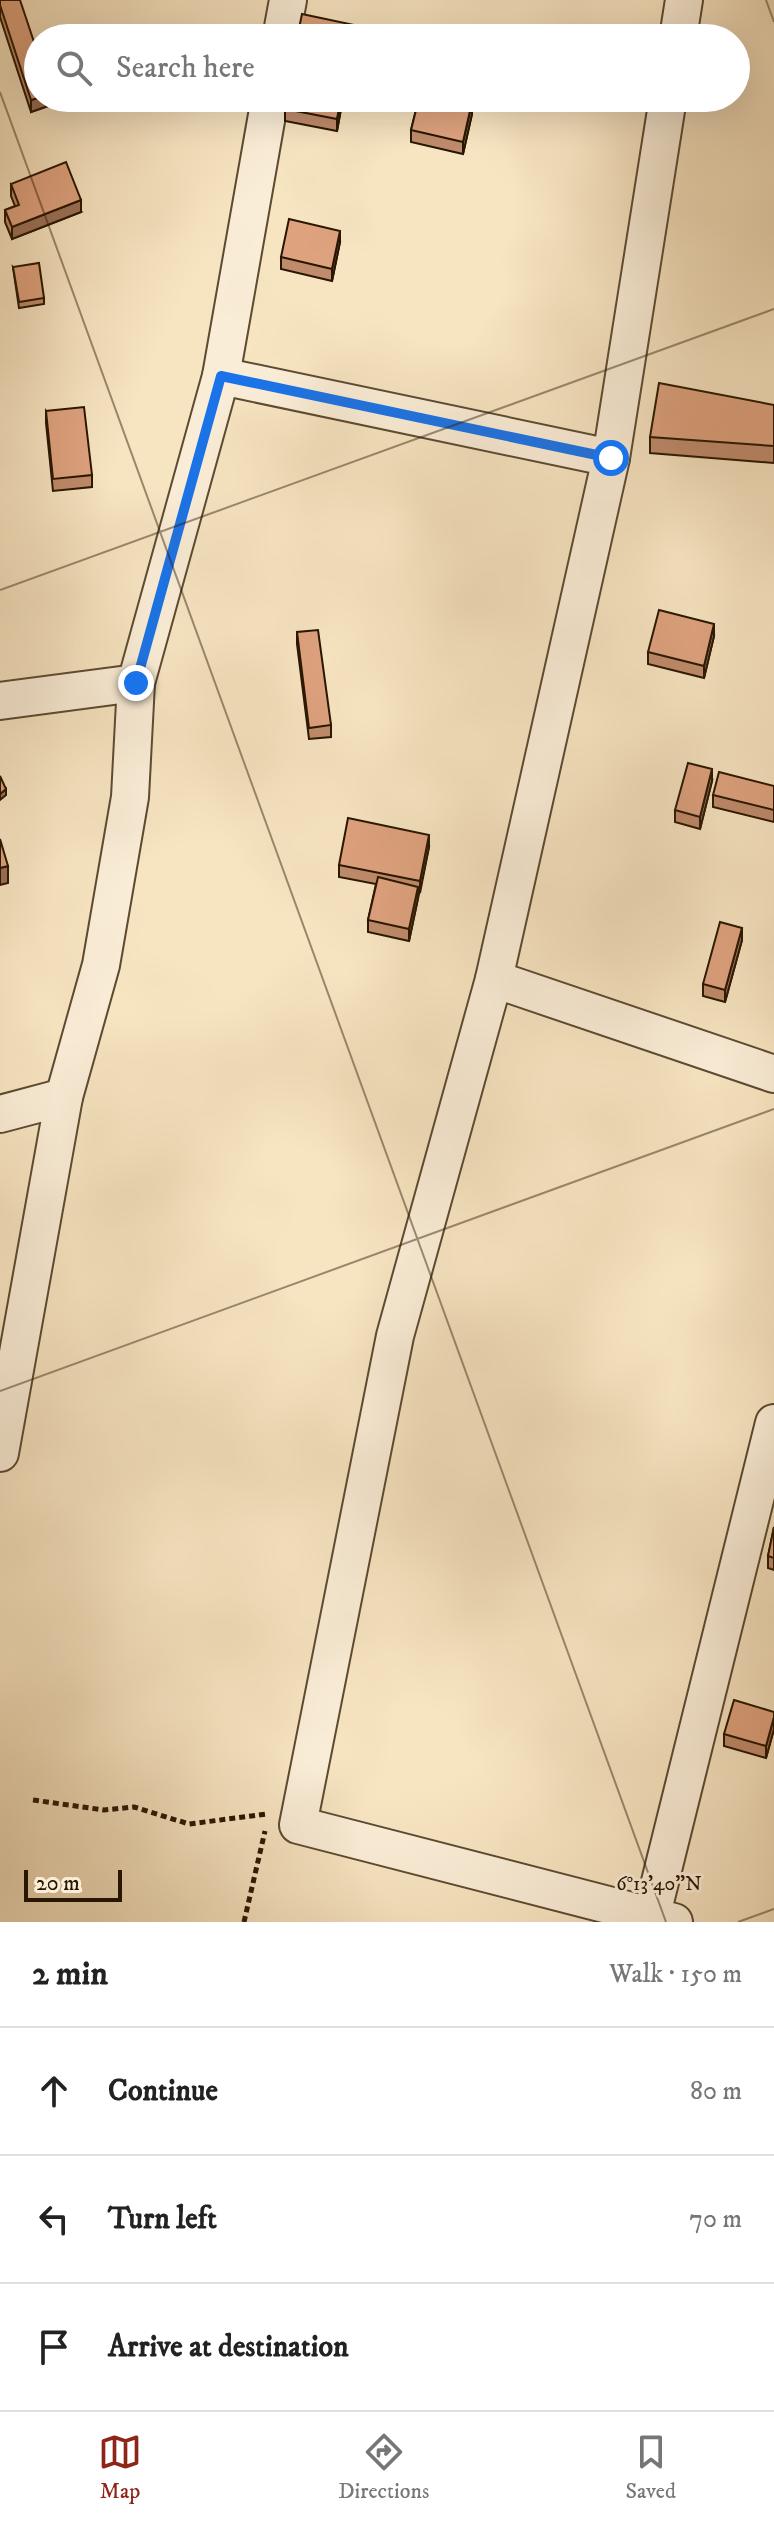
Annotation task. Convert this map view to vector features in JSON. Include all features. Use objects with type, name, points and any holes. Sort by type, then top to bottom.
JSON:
[{"type":"street","points":[[284,24],[288,0]]},
{"type":"street","points":[[680,24],[684,0]]},
{"type":"street","points":[[0,1453],[64,1097],[101,965],[130,797],[136,683],[221,376],[268,112]]},
{"type":"street","points":[[666,112],[611,458],[494,979],[395,1336],[298,1825],[659,1920],[774,1423]]},
{"type":"street","points":[[221,376],[611,458]]},
{"type":"street","points":[[0,701],[136,683]]},
{"type":"street","points":[[494,979],[774,1074]]},
{"type":"street","points":[[0,1114],[64,1097]]},
{"type":"path","points":[[33,1800],[104,1810],[134,1807],[189,1824],[268,1814],[244,1922]]},
{"type":"building","points":[[0,0],[20,0],[28,24],[24,24],[24,79]]},
{"type":"building","points":[[302,14],[349,24],[300,24]]},
{"type":"building","points":[[301,112],[338,112],[337,119]]},
{"type":"building","points":[[416,112],[470,112],[463,142],[411,130]]},
{"type":"building","points":[[66,162],[81,200],[12,227],[5,210],[19,205],[11,184]]},
{"type":"building","points":[[289,219],[340,231],[332,269],[281,257]]},
{"type":"building","points":[[39,263],[44,298],[19,302],[13,267]]},
{"type":"building","points":[[659,383],[774,405],[774,446],[650,437]]},
{"type":"building","points":[[84,407],[92,475],[53,479],[46,411]]},
{"type":"building","points":[[659,610],[714,624],[704,666],[648,652]]},
{"type":"building","points":[[318,630],[331,725],[309,728],[297,632]]},
{"type":"building","points":[[688,763],[712,769],[700,817],[675,810]]},
{"type":"building","points":[[719,772],[774,786],[774,810],[713,795]]},
{"type":"building","points":[[0,776],[6,789],[0,794]]},
{"type":"building","points":[[348,818],[429,835],[420,881],[339,865]]},
{"type":"building","points":[[0,839],[8,866],[0,868]]},
{"type":"building","points":[[378,877],[418,887],[409,929],[368,920]]},
{"type":"building","points":[[720,922],[742,928],[725,990],[703,984]]},
{"type":"building","points":[[774,1527],[774,1558],[768,1556]]},
{"type":"building","points":[[734,1700],[774,1712],[766,1746],[724,1734]]},
{"type":"route","points":[[136,683],[221,376],[611,458]]}]
